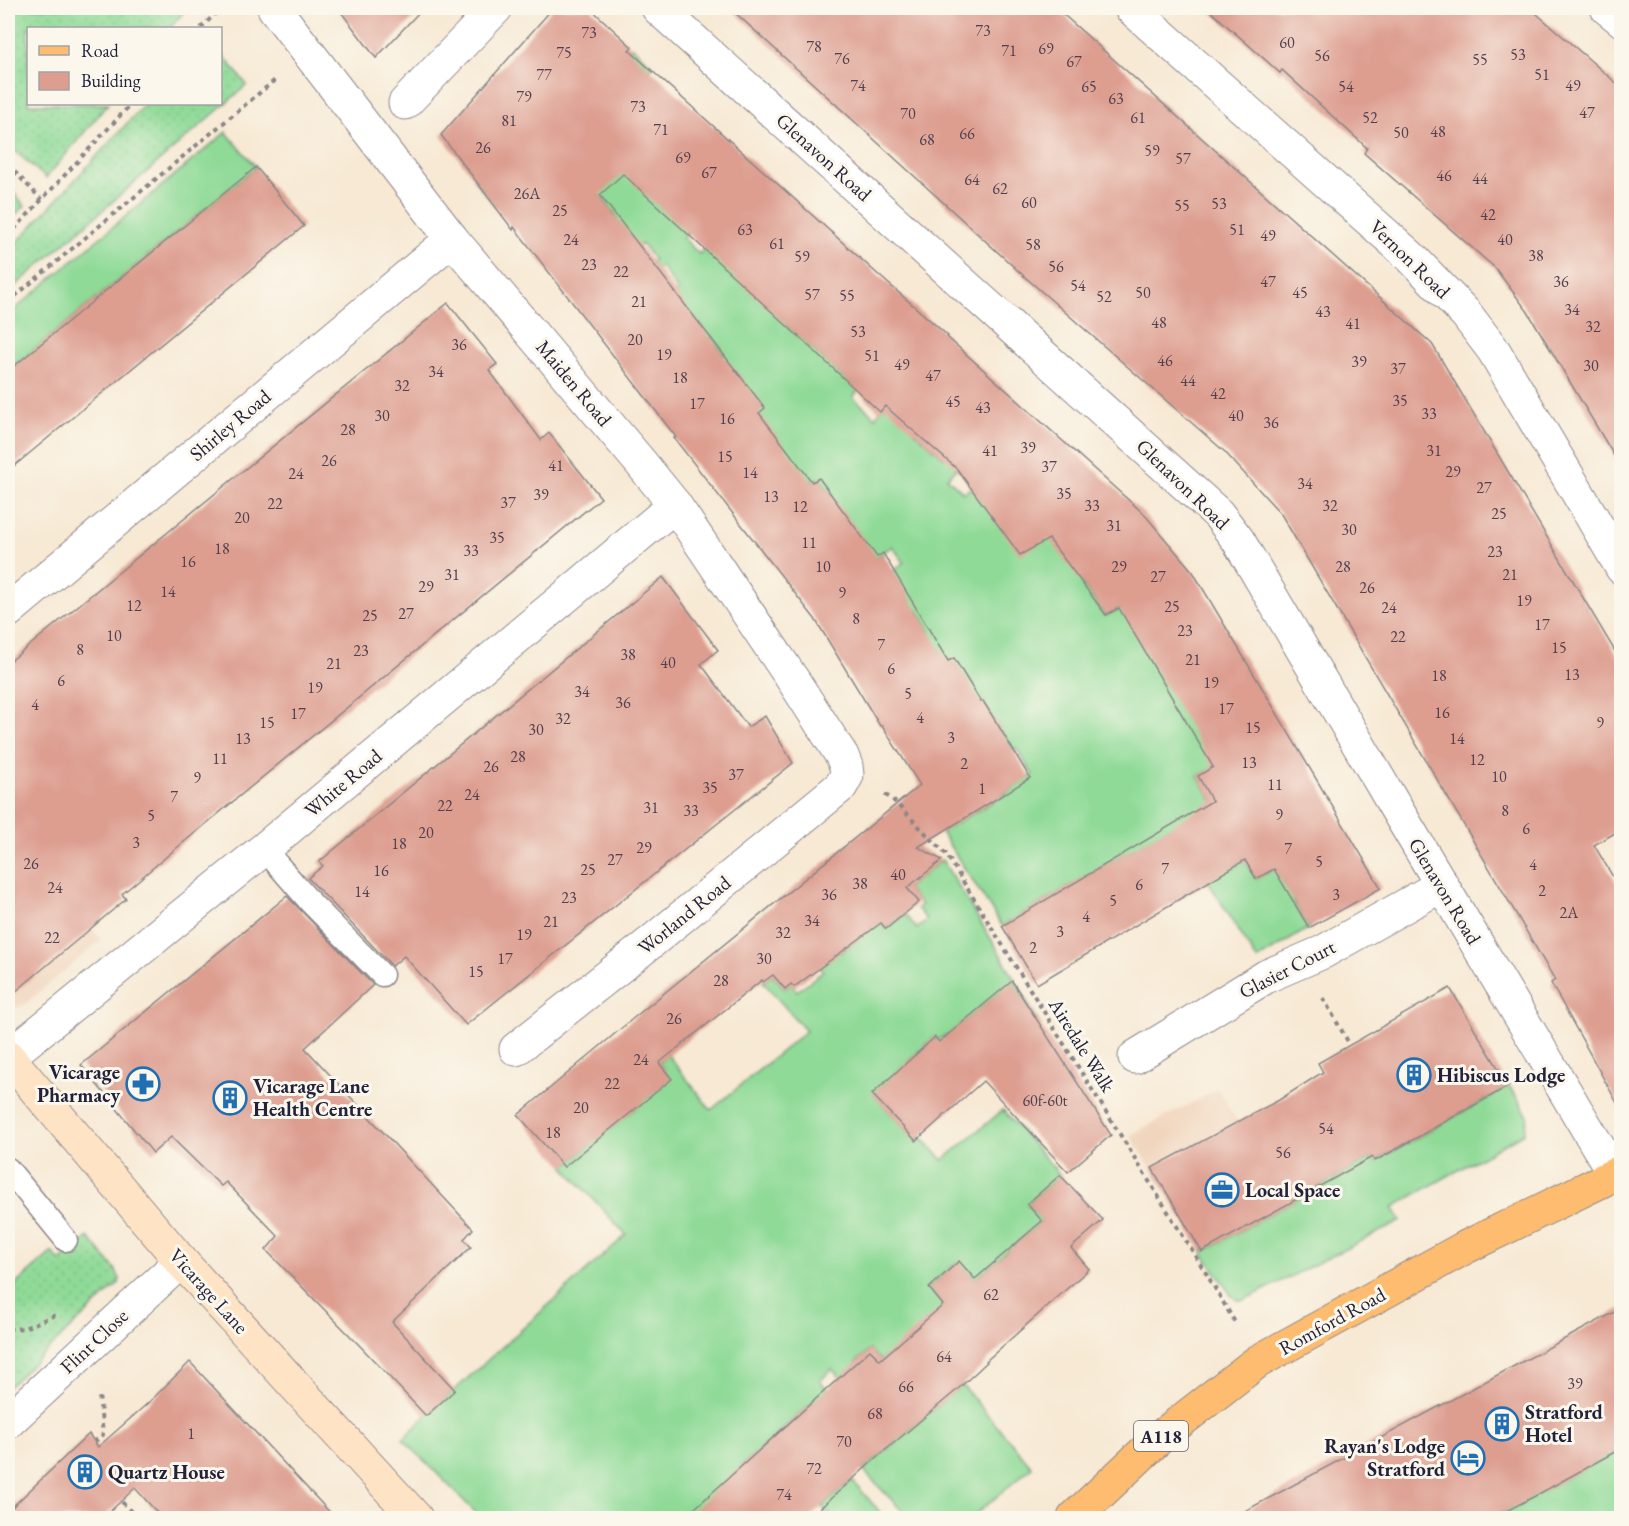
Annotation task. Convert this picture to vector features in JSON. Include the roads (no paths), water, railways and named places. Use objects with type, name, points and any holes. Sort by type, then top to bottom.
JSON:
[{"type":"main road","name":"Vicarage Lane","points":[[8,1057],[181,1261],[416,1518]]},
{"type":"main road","name":"Romford Road","points":[[1074,1518],[1159,1438],[1257,1362],[1466,1247],[1618,1173]]},
{"type":"street","name":"Maiden Road","points":[[274,8],[452,239],[675,505],[801,692],[842,756],[848,775]]},
{"type":"street","points":[[405,103],[496,8]]},
{"type":"street","name":"Glenavon Road","points":[[658,8],[1218,514],[1238,540],[1442,885],[1618,1173]]},
{"type":"street","name":"Vernon Road","points":[[1131,8],[1411,257],[1466,314],[1494,351],[1622,568]]},
{"type":"street","points":[[1607,8],[1622,20]]},
{"type":"street","name":"Shirley Road","points":[[8,611],[452,239]]},
{"type":"street","name":"White Road","points":[[8,1057],[264,849],[675,505]]},
{"type":"street","name":"Worland Road","points":[[516,1049],[841,786],[848,775]]},
{"type":"street","name":"Glasier Court","points":[[1135,1057],[1267,976],[1323,952],[1442,885]]},
{"type":"street","name":"Flint Close","points":[[8,1422],[181,1261]]},
{"type":"lane","points":[[264,849],[311,903],[382,975]]},
{"type":"lane","points":[[8,1169],[66,1240]]},
{"type":"place","name":"Hibiscus Lodge","points":[[1414,1075]]},
{"type":"place","name":"Vicarage Pharmacy","points":[[143,1084]]},
{"type":"place","name":"Vicarage Lane Health Centre","points":[[230,1098]]},
{"type":"place","name":"Local Space","points":[[1222,1190]]},
{"type":"place","name":"Stratford Hotel","points":[[1502,1424]]},
{"type":"place","name":"Rayan's Lodge Stratford","points":[[1468,1458]]},
{"type":"place","name":"Quartz House","points":[[85,1472]]}]
